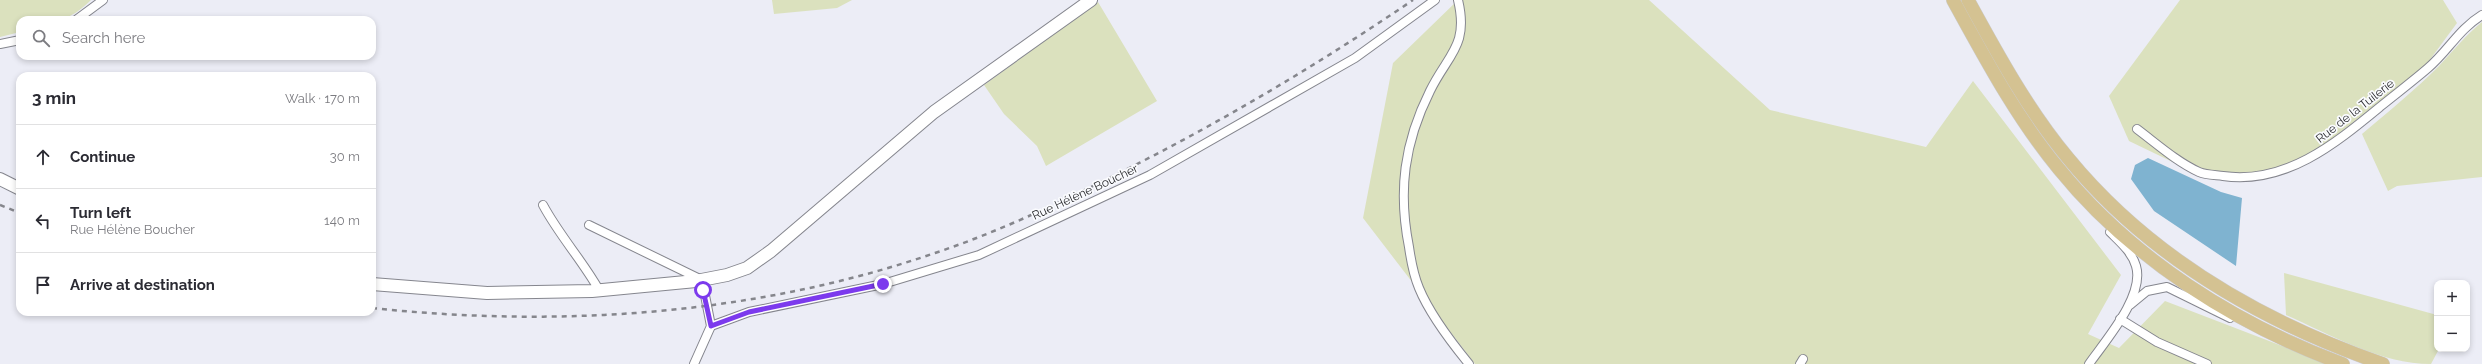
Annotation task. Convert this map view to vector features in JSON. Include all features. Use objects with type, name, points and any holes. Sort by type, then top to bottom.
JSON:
[{"type":"main road","points":[[1953,0],[2006,94],[2041,145],[2075,188],[2116,227],[2185,284],[2289,343],[2343,364]]},
{"type":"main road","points":[[1968,0],[2014,82],[2068,159],[2141,231],[2191,270],[2264,315],[2315,339],[2383,364]]},
{"type":"street","points":[[81,16],[103,0]]},
{"type":"street","points":[[376,284],[487,293],[599,290],[702,280],[727,275],[747,268],[771,251],[934,112],[1091,0]]},
{"type":"street","name":"Rue Hélène Boucher","points":[[711,326],[749,312],[883,284],[979,255],[1150,175],[1355,58],[1435,0]]},
{"type":"street","points":[[1458,0],[1462,27],[1459,41],[1430,91],[1415,126],[1406,160],[1402,192],[1404,223],[1419,288],[1442,327],[1470,364]]},
{"type":"street","name":"Rue de la Tuilerie","points":[[2137,129],[2200,172],[2236,178],[2267,175],[2294,166],[2323,152],[2354,130],[2429,67],[2469,23],[2482,16]]},
{"type":"street","points":[[0,44],[16,41]]},
{"type":"street","points":[[0,179],[16,187]]},
{"type":"street","points":[[2075,188],[2087,208],[2126,248],[2136,266],[2138,277],[2128,306],[2089,364]]},
{"type":"street","points":[[543,204],[555,227],[584,264],[599,290]]},
{"type":"street","points":[[589,225],[702,280]]},
{"type":"street","points":[[694,364],[711,326],[706,313],[702,280]]},
{"type":"street","points":[[2128,306],[2146,291],[2167,287],[2267,337],[2289,343]]},
{"type":"street","points":[[2120,319],[2157,342],[2206,364]]},
{"type":"green space","points":[[0,0],[91,0],[70,16],[16,16],[16,33],[0,37]]},
{"type":"green space","points":[[772,0],[852,0],[837,8],[774,14]]},
{"type":"green space","points":[[1458,0],[1649,0],[1770,110],[1926,147],[1973,81],[2121,275],[2088,334],[2119,348],[2165,301],[2329,364],[1475,364],[1363,218],[1393,63]]},
{"type":"green space","points":[[2180,0],[2443,0],[2457,23],[2426,65],[2322,147],[2268,175],[2242,182],[2208,179],[2129,141],[2109,96]]},
{"type":"green space","points":[[1098,2],[1157,101],[1046,166],[1037,146],[1004,114],[984,85]]},
{"type":"green space","points":[[2482,22],[2482,177],[2397,186],[2388,191],[2362,134],[2420,84]]},
{"type":"green space","points":[[2284,273],[2434,314],[2434,352],[2437,352],[2431,364],[2412,363],[2394,359],[2357,347],[2286,315]]},
{"type":"water","points":[[2148,158],[2221,192],[2242,198],[2236,266],[2154,211],[2131,179],[2135,165]]},
{"type":"railway","points":[[376,308],[443,314],[514,317],[585,316],[656,311],[727,303],[798,291],[867,274],[956,246],[1018,221],[1140,163],[1220,120],[1298,74],[1413,0]]},
{"type":"railway","points":[[0,205],[16,211]]},
{"type":"route","points":[[703,290],[706,313],[711,326],[749,312],[883,284]]}]
